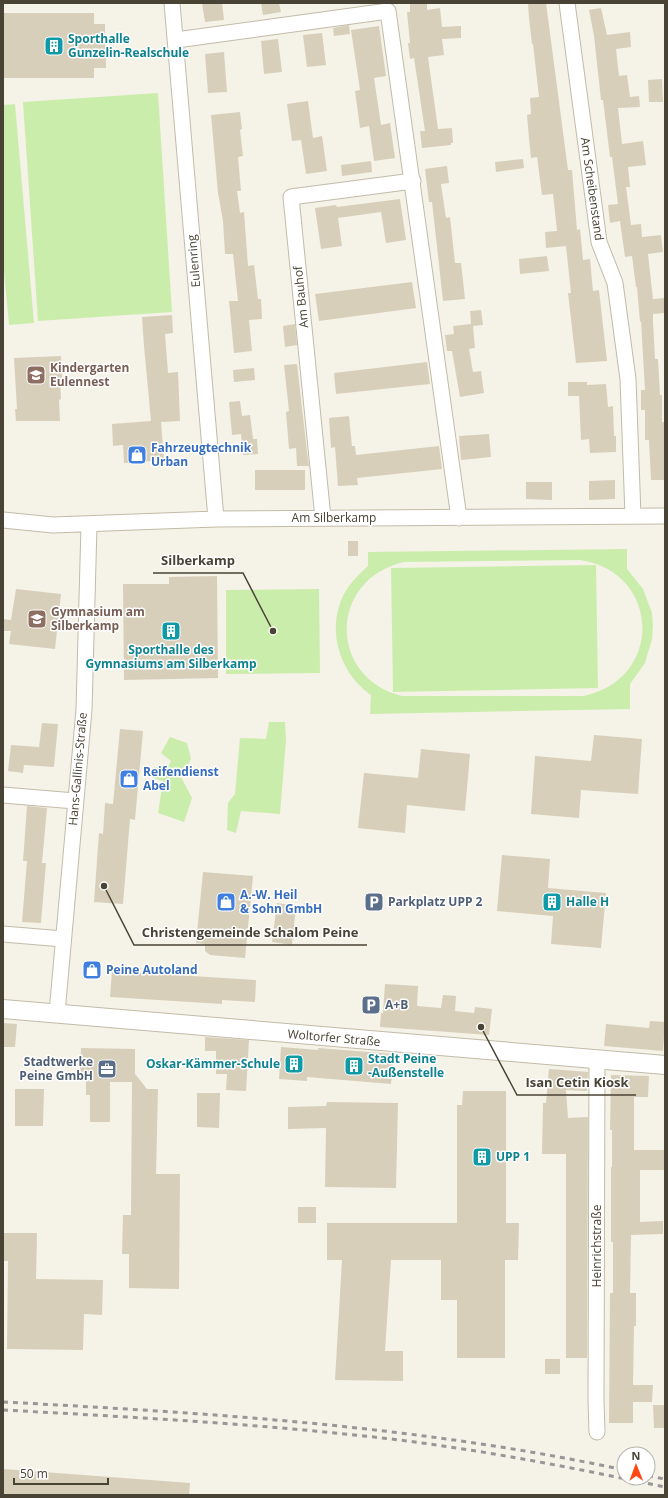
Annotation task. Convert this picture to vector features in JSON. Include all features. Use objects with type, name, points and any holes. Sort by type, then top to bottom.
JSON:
[{"type":"street","name":"Eulenring","points":[[172,3],[216,519]]},
{"type":"street","name":"Am Scheibenstand","points":[[567,3],[599,242],[615,283],[627,372],[633,516]]},
{"type":"street","points":[[176,40],[388,11],[459,518]]},
{"type":"street","name":"Am Bauhof","points":[[323,518],[291,197],[413,181]]},
{"type":"street","name":"Am Silberkamp","points":[[3,520],[53,525],[89,525],[216,519],[665,516]]},
{"type":"street","name":"Hans-Gallinis-Straße","points":[[57,1013],[84,710],[89,525]]},
{"type":"street","points":[[3,795],[75,801]]},
{"type":"street","points":[[3,934],[63,939]]},
{"type":"street","name":"Woltorfer Straße","points":[[3,1009],[665,1065]]},
{"type":"street","name":"Heinrichstraße","points":[[597,1059],[597,1432]]},
{"type":"green space","points":[[158,93],[172,312],[38,321],[23,102]]},
{"type":"green space","points":[[15,104],[34,323],[9,325],[3,260],[3,105]]},
{"type":"green space","points":[[627,549],[627,569],[643,589],[652,613],[653,626],[652,639],[645,663],[630,684],[630,709],[370,714],[371,695],[360,686],[351,675],[344,663],[336,636],[336,621],[339,607],[349,586],[368,566],[368,552]],"holes":[[[580,560],[607,569],[626,584],[638,604],[642,626],[639,649],[629,669],[610,686],[584,696],[402,696],[377,685],[360,669],[350,650],[347,628],[351,607],[362,587],[379,572],[404,562]]]},
{"type":"green space","points":[[596,565],[598,688],[393,692],[391,568]]},
{"type":"green space","points":[[319,589],[320,673],[226,674],[226,590]]},
{"type":"green space","points":[[269,722],[285,722],[286,740],[280,814],[241,811],[236,833],[227,830],[228,803],[235,794],[240,738],[266,739]]},
{"type":"green space","points":[[170,737],[187,743],[191,759],[181,777],[192,798],[184,822],[158,813],[163,781],[153,778],[154,767],[168,767],[171,761],[161,753]]},
{"type":"building","points":[[202,3],[222,3],[224,20],[205,22]]},
{"type":"building","points":[[261,3],[279,3],[281,12],[263,15]]},
{"type":"building","points":[[410,3],[427,3],[427,10],[440,8],[442,27],[461,26],[461,38],[442,39],[444,55],[428,57],[438,129],[452,128],[453,143],[451,143],[451,145],[422,148],[420,131],[425,131],[414,58],[410,59],[408,43],[410,43],[407,12],[410,12]]},
{"type":"building","points":[[528,3],[546,3],[568,170],[572,170],[577,230],[580,229],[583,260],[590,259],[593,291],[599,290],[607,361],[576,363],[568,293],[571,293],[566,246],[546,248],[545,232],[557,231],[553,194],[542,195],[537,157],[531,158],[527,115],[531,114],[530,98],[539,97]]},
{"type":"building","points":[[601,8],[607,35],[630,32],[631,47],[616,49],[619,76],[627,75],[630,97],[639,96],[640,107],[618,108],[622,144],[643,141],[646,165],[628,167],[630,187],[626,187],[631,225],[641,224],[642,237],[661,235],[663,252],[648,254],[653,299],[665,298],[665,313],[653,314],[653,321],[655,359],[658,359],[660,395],[662,395],[662,422],[665,422],[665,480],[651,480],[649,440],[645,440],[645,410],[641,410],[641,390],[645,390],[641,321],[640,322],[637,287],[632,256],[625,257],[620,221],[610,223],[608,205],[618,204],[612,157],[610,157],[603,100],[601,100],[594,36],[589,10]]},
{"type":"building","name":"Sporthalle Gunzelin-Realschule","points":[[3,13],[94,13],[94,24],[105,24],[106,68],[94,68],[94,78],[3,78]]},
{"type":"building","points":[[349,25],[350,34],[334,36],[333,28]]},
{"type":"building","points":[[379,26],[386,76],[374,78],[381,125],[390,123],[395,158],[374,161],[369,126],[360,128],[355,91],[360,90],[351,30]]},
{"type":"building","points":[[322,33],[326,65],[307,67],[303,35]]},
{"type":"building","points":[[278,39],[282,72],[264,74],[261,41]]},
{"type":"building","points":[[224,52],[227,92],[208,93],[205,54]]},
{"type":"building","points":[[662,79],[663,102],[649,102],[648,80]]},
{"type":"building","points":[[308,101],[313,138],[322,136],[327,171],[306,174],[301,140],[292,141],[287,104]]},
{"type":"building","points":[[240,112],[242,129],[240,130],[243,156],[238,157],[241,191],[237,191],[240,213],[244,212],[248,266],[254,265],[258,299],[261,299],[262,319],[249,320],[252,351],[234,353],[229,301],[238,301],[233,254],[225,254],[223,221],[218,193],[211,115]]},
{"type":"building","points":[[523,159],[524,168],[496,172],[495,162]]},
{"type":"building","points":[[371,161],[372,172],[342,176],[341,165]]},
{"type":"building","points":[[447,166],[449,183],[441,184],[446,218],[450,217],[455,263],[461,263],[465,299],[443,301],[432,202],[429,202],[425,169]]},
{"type":"building","points":[[400,199],[406,240],[386,243],[381,212],[338,218],[342,246],[321,249],[315,208],[336,205],[337,207]]},
{"type":"building","points":[[547,256],[549,271],[520,274],[519,259]]},
{"type":"building","points":[[412,282],[416,308],[319,321],[315,294]]},
{"type":"building","points":[[481,310],[483,325],[473,326],[475,348],[469,349],[473,372],[481,371],[484,393],[460,397],[452,351],[447,351],[445,335],[454,334],[453,326],[471,324],[470,311]]},
{"type":"building","points":[[172,315],[173,333],[165,334],[168,373],[178,372],[180,421],[161,422],[164,460],[124,463],[123,445],[113,446],[112,424],[151,421],[142,317]]},
{"type":"building","points":[[295,324],[297,345],[285,347],[283,326]]},
{"type":"building","points":[[61,356],[62,378],[60,379],[61,399],[59,400],[60,421],[16,421],[15,409],[17,409],[14,358]]},
{"type":"building","points":[[427,362],[430,384],[336,394],[334,373]]},
{"type":"building","points":[[297,364],[309,466],[297,466],[296,448],[289,449],[286,412],[289,411],[284,365]]},
{"type":"building","points":[[254,368],[255,380],[234,382],[233,370]]},
{"type":"building","points":[[568,382],[587,382],[587,385],[606,384],[608,407],[613,406],[616,452],[590,453],[589,439],[581,440],[579,396],[568,396]]},
{"type":"building","points":[[240,401],[242,416],[250,415],[253,439],[257,439],[258,454],[243,455],[241,434],[232,435],[229,402]]},
{"type":"building","points":[[349,416],[352,446],[355,446],[356,455],[439,446],[442,469],[357,478],[358,485],[338,486],[335,447],[331,448],[329,418]]},
{"type":"building","points":[[489,434],[491,457],[461,460],[459,436]]},
{"type":"building","points":[[255,470],[305,470],[305,490],[255,490]]},
{"type":"building","points":[[615,480],[615,499],[589,500],[589,481]]},
{"type":"building","points":[[526,482],[552,482],[552,500],[526,499]]},
{"type":"building","points":[[348,541],[358,541],[358,556],[348,556]]},
{"type":"building","name":"Sporthalle des Gymnasiums am Silberkamp","points":[[217,576],[218,678],[124,680],[123,584],[169,584],[169,577]]},
{"type":"building","points":[[16,589],[61,594],[55,649],[9,644],[11,631],[3,631],[3,619],[11,620]]},
{"type":"building","points":[[42,723],[58,724],[54,767],[24,765],[23,773],[8,771],[11,745],[39,747]]},
{"type":"building","points":[[120,729],[143,731],[135,820],[130,819],[123,904],[94,902],[99,833],[103,834],[105,803],[113,804]]},
{"type":"building","points":[[594,735],[642,739],[638,794],[581,790],[579,818],[531,814],[535,756],[591,761]]},
{"type":"building","points":[[421,749],[470,754],[465,811],[407,805],[405,833],[358,828],[364,773],[418,778]]},
{"type":"building","points":[[27,806],[47,808],[42,863],[46,863],[41,923],[22,922],[27,861],[23,861]]},
{"type":"building","name":"Halle H","points":[[502,855],[550,859],[548,888],[606,893],[601,948],[551,944],[553,916],[497,911]]},
{"type":"building","points":[[203,872],[253,876],[245,958],[210,955],[205,951],[205,944],[196,943]]},
{"type":"building","points":[[277,903],[296,906],[292,945],[272,942]]},
{"type":"building","points":[[112,971],[256,980],[255,1002],[222,1000],[222,1004],[110,997]]},
{"type":"building","points":[[385,984],[418,986],[417,1006],[441,1008],[443,995],[456,996],[455,1011],[474,1013],[475,1007],[492,1009],[489,1035],[380,1027],[381,1013],[383,1013]]},
{"type":"building","points":[[650,1021],[665,1022],[663,1051],[604,1046],[606,1024],[649,1028]]},
{"type":"building","points":[[3,1023],[17,1024],[15,1047],[3,1047]]},
{"type":"building","points":[[205,1037],[249,1040],[246,1091],[226,1090],[227,1074],[216,1074],[216,1051],[205,1051]]},
{"type":"building","name":"Stadt Peine -Außenstelle","points":[[281,1047],[318,1050],[318,1048],[394,1054],[391,1084],[307,1077],[307,1081],[279,1079]]},
{"type":"building","points":[[81,1048],[135,1049],[135,1074],[147,1089],[158,1089],[156,1174],[180,1174],[179,1289],[129,1288],[129,1254],[122,1254],[123,1215],[131,1215],[132,1082],[110,1082],[110,1122],[90,1122],[90,1095],[86,1095],[86,1076],[80,1076]]},
{"type":"building","points":[[549,1069],[588,1072],[587,1091],[566,1090],[568,1118],[588,1117],[587,1358],[566,1358],[566,1154],[542,1154],[543,1103],[546,1103]]},
{"type":"building","points":[[611,1075],[649,1076],[648,1097],[634,1097],[634,1150],[665,1150],[665,1170],[640,1170],[640,1222],[663,1221],[663,1234],[631,1235],[630,1293],[636,1293],[633,1385],[653,1385],[652,1402],[633,1402],[633,1423],[609,1423],[610,1293],[613,1293],[613,1242],[611,1242]]},
{"type":"building","points":[[15,1089],[44,1089],[43,1126],[15,1126]]},
{"type":"building","points":[[463,1091],[506,1091],[506,1223],[519,1223],[518,1260],[505,1260],[505,1358],[457,1358],[457,1300],[441,1300],[441,1260],[391,1260],[385,1351],[403,1351],[403,1381],[335,1380],[342,1260],[327,1260],[327,1223],[457,1223],[457,1105],[462,1105]]},
{"type":"building","points":[[197,1093],[220,1093],[219,1128],[197,1127]]},
{"type":"building","points":[[327,1102],[398,1103],[396,1188],[325,1187],[326,1128],[288,1129],[288,1107],[326,1106]]},
{"type":"building","points":[[298,1207],[316,1207],[316,1223],[298,1223]]},
{"type":"building","points":[[3,1233],[37,1233],[36,1279],[103,1280],[102,1315],[84,1314],[83,1350],[7,1349],[8,1261],[3,1261]]},
{"type":"building","points":[[545,1359],[560,1359],[560,1374],[545,1374]]},
{"type":"building","points":[[653,1405],[665,1405],[665,1428],[654,1428]]},
{"type":"building","points":[[3,1469],[190,1483],[189,1495],[3,1495]]},
{"type":"railway","points":[[3,1402],[159,1411],[393,1432],[470,1442],[616,1468]]},
{"type":"railway","points":[[3,1410],[246,1425],[391,1439],[460,1448],[665,1487]]},
{"type":"railway","points":[[656,1477],[665,1479]]},
{"type":"place","name":"Sporthalle Gunzelin-Realschule","points":[[54,46]]},
{"type":"place","name":"Kindergarten Eulennest","points":[[36,375]]},
{"type":"place","name":"Fahrzeugtechnik Urban","points":[[137,455]]},
{"type":"place","name":"Gymnasium am Silberkamp","points":[[37,619]]},
{"type":"place","name":"Sporthalle des Gymnasiums am Silberkamp","points":[[171,631]]},
{"type":"place","name":"Silberkamp","points":[[273,631]]},
{"type":"place","name":"Reifendienst Abel","points":[[129,779]]},
{"type":"place","name":"Christengemeinde Schalom Peine","points":[[104,886]]},
{"type":"place","name":"A.-W. Heil & Sohn GmbH","points":[[226,902]]},
{"type":"place","name":"Parkplatz UPP 2","points":[[374,902]]},
{"type":"place","name":"Halle H","points":[[552,902]]},
{"type":"place","name":"Peine Autoland","points":[[92,970]]},
{"type":"place","name":"A+B","points":[[371,1005]]},
{"type":"place","name":"Isan Cetin Kiosk","points":[[481,1027]]},
{"type":"place","name":"Oskar-Kämmer-Schule","points":[[294,1064]]},
{"type":"place","name":"Stadt Peine -Außenstelle","points":[[354,1066]]},
{"type":"place","name":"Stadtwerke Peine GmbH","points":[[107,1069]]},
{"type":"place","name":"UPP 1","points":[[482,1157]]}]
